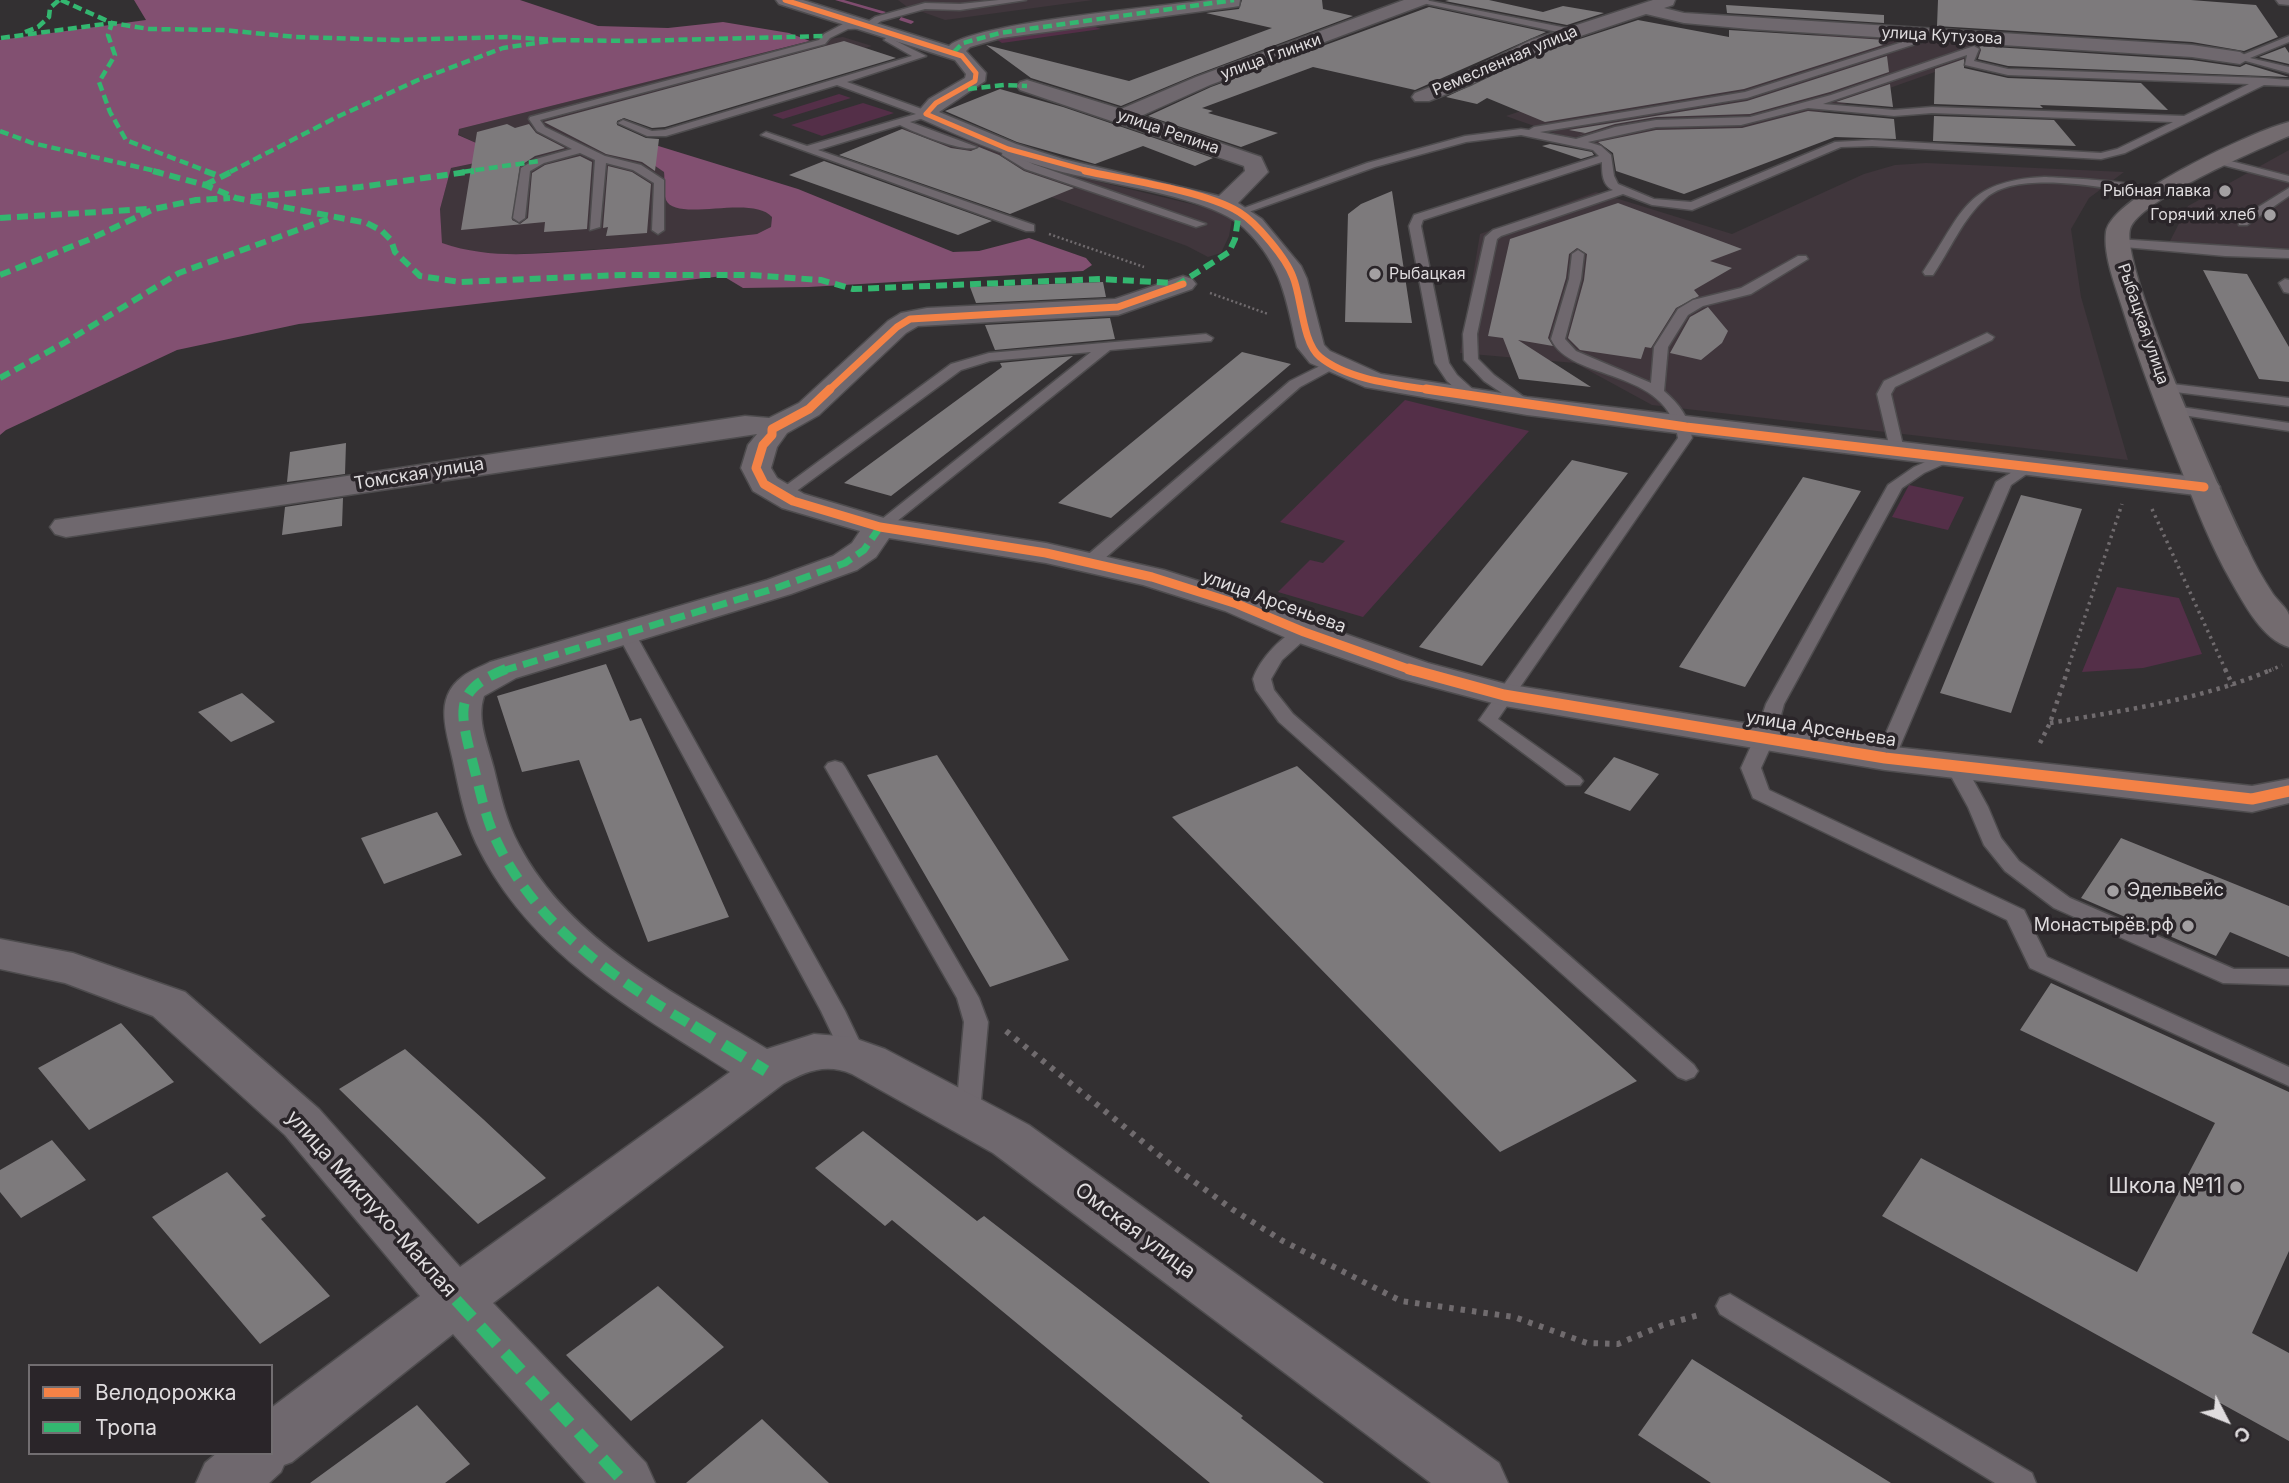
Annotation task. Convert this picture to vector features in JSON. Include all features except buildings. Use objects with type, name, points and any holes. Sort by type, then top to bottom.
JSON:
[{"type":"main road","name":"Рыбацкая улица","points":[[2204,487],[2126,277],[2117,243],[2118,228],[2133,211],[2156,193],[2289,128]]},
{"type":"main road","points":[[2204,487],[2230,547],[2256,596],[2289,636]]},
{"type":"street","points":[[785,0],[962,56],[976,73],[975,81],[913,118]]},
{"type":"street","name":"улица Глинки","points":[[1123,116],[1203,81],[1419,0]]},
{"type":"street","name":"Ремесленная улица","points":[[1422,97],[1572,32],[1669,0]]},
{"type":"street","points":[[954,52],[963,43],[1000,33],[1233,2]]},
{"type":"street","name":"улица Кутузова","points":[[1644,8],[1684,18],[1750,24],[2188,52],[2240,58]]},
{"type":"street","name":"улица Репина","points":[[1027,86],[1123,116],[1253,162],[1257,172],[1231,208]]},
{"type":"street","points":[[913,118],[1056,164],[1231,208],[1254,224],[1288,266],[1294,279],[1311,347],[1320,357],[1332,364],[1375,381],[1686,428],[2204,487]]},
{"type":"street","points":[[772,429],[810,409],[897,327],[910,320],[927,316],[1118,307],[1184,284]]},
{"type":"street","name":"Томская улица","points":[[66,527],[745,425],[760,425],[772,429]]},
{"type":"street","name":"улица Арсеньева","points":[[772,429],[772,435],[764,445],[756,468],[764,484],[781,495],[880,527],[1090,562],[1152,577],[1237,604],[1304,632],[1415,671],[1504,695],[1885,758],[2011,774],[2252,799],[2289,791]]},
{"type":"street","points":[[766,1071],[576,946],[532,900],[511,870],[497,843],[480,795],[462,717],[463,700],[471,687],[503,670],[627,635],[779,587],[845,562],[864,550],[880,527]]},
{"type":"street","name":"улица Миклухо-Маклая","points":[[0,954],[73,969],[169,1004],[302,1122],[456,1300],[625,1483]]},
{"type":"street","name":"Омская улица","points":[[273,1441],[456,1300],[766,1071],[790,1057],[831,1051],[854,1055],[968,1112],[1011,1139],[1478,1483]]},
{"type":"street","points":[[226,1483],[258,1455]]},
{"type":"lane","points":[[658,230],[660,182],[637,167],[601,159],[541,129],[534,119],[822,42],[827,36],[846,26],[868,26],[878,19],[927,3],[947,0]]},
{"type":"lane","points":[[927,3],[1000,4],[1022,0]]},
{"type":"lane","points":[[1419,0],[1572,32]]},
{"type":"lane","points":[[1231,208],[1410,153],[1465,139],[1747,95],[1934,35]]},
{"type":"lane","points":[[623,123],[657,135],[922,56],[891,43],[889,40],[893,36]]},
{"type":"lane","points":[[2240,58],[2289,39]]},
{"type":"lane","points":[[1577,142],[1609,132],[1672,122],[1723,125],[1804,106],[1974,49],[1968,62],[2008,72],[2289,83]]},
{"type":"lane","points":[[2240,58],[2289,70]]},
{"type":"lane","points":[[1521,132],[1597,148],[1607,157],[1608,176],[1613,186],[1621,191],[1651,202],[1692,206],[1839,144],[2101,156],[2121,151],[2264,81]]},
{"type":"lane","points":[[839,82],[913,118],[919,131],[972,147]]},
{"type":"lane","points":[[1804,106],[1894,113],[1931,110],[2187,119]]},
{"type":"lane","points":[[808,149],[913,118]]},
{"type":"lane","points":[[766,135],[1030,228]]},
{"type":"lane","points":[[519,218],[525,170],[540,161],[582,149]]},
{"type":"lane","points":[[1007,149],[1006,153],[1011,158],[1026,164],[1103,193],[1200,224]]},
{"type":"lane","points":[[1473,397],[1452,378],[1442,363],[1415,226],[1418,218],[1607,157]]},
{"type":"lane","points":[[594,227],[601,159]]},
{"type":"lane","points":[[2219,161],[2289,179]]},
{"type":"lane","points":[[1929,272],[1980,198],[1996,187],[2026,181],[2072,182],[2156,193]]},
{"type":"lane","points":[[1527,406],[1489,378],[1471,360],[1470,334],[1491,237],[1621,191]]},
{"type":"lane","points":[[2243,222],[2289,191]]},
{"type":"lane","points":[[2117,243],[2289,254]]},
{"type":"lane","points":[[1573,781],[1488,720],[1685,438],[1686,428],[1676,408],[1657,392],[1571,354],[1561,346],[1558,339],[1575,279],[1578,254]]},
{"type":"lane","points":[[1657,392],[1661,348],[1683,312],[1698,303],[1746,291],[1802,259]]},
{"type":"lane","points":[[1896,450],[1884,394],[1889,384],[1987,337]]},
{"type":"lane","points":[[781,495],[956,367],[989,357],[1206,338]]},
{"type":"lane","points":[[880,527],[1107,346]]},
{"type":"lane","points":[[1090,562],[1295,384],[1332,364]]},
{"type":"lane","points":[[2169,398],[2289,402]]},
{"type":"lane","points":[[2169,398],[2289,427]]},
{"type":"lane","points":[[1950,456],[1919,470],[1896,485],[1775,704],[1765,737],[1751,768],[1760,794],[2016,915],[2038,962],[2289,1077]]},
{"type":"lane","points":[[1885,758],[2004,482],[2030,466]]},
{"type":"lane","points":[[1304,632],[1270,662],[1262,675],[1262,684],[1286,718],[1686,1071]]},
{"type":"lane","points":[[627,635],[833,1011],[854,1055]]},
{"type":"lane","points":[[1956,767],[1978,807],[1991,840],[2005,858],[2062,903],[2231,977],[2289,977]]},
{"type":"lane","points":[[835,768],[968,998],[976,1022],[968,1112]]},
{"type":"lane","points":[[1730,1306],[2021,1483]]},
{"type":"path","points":[[1030,228],[1152,271]]},
{"type":"path","points":[[1184,284],[1305,327]]},
{"type":"path","points":[[2138,480],[2233,686]]},
{"type":"path","points":[[2011,774],[2030,762],[2050,723],[2116,517],[2138,480]]},
{"type":"path","points":[[2050,723],[2186,699],[2233,686],[2288,662]]},
{"type":"path","points":[[968,998],[1092,1102],[1232,1209],[1283,1241],[1401,1301],[1514,1317],[1587,1343],[1618,1344],[1663,1325],[1730,1306]]},
{"type":"shaded area","points":[[134,0],[520,0],[598,26],[668,28],[723,22],[789,33],[810,41],[459,129],[458,135],[499,153],[475,163],[451,168],[440,209],[442,243],[459,248],[510,254],[580,251],[757,234],[771,227],[772,217],[762,211],[748,208],[684,209],[673,206],[665,197],[664,172],[600,128],[798,189],[953,252],[979,251],[1029,238],[1086,258],[1092,265],[1083,271],[809,287],[743,288],[723,276],[299,324],[177,350],[0,435],[0,40],[146,20]]},
{"type":"shaded area","points":[[898,0],[1093,0],[945,20],[906,6]]},
{"type":"shaded area","points":[[1086,24],[1101,29],[1002,43],[993,37]]},
{"type":"shaded area","points":[[1860,30],[1987,36],[2000,49],[1669,166],[1554,133],[1506,116],[1545,103],[1811,36]]},
{"type":"shaded area","points":[[843,37],[872,46],[605,120],[664,172],[665,184],[767,211],[772,217],[771,227],[766,231],[648,246],[503,255],[469,252],[442,244],[440,209],[451,168],[475,163],[498,153],[457,134],[459,129],[810,41]]},
{"type":"shaded area","points":[[839,94],[851,98],[783,119],[772,115]]},
{"type":"shaded area","points":[[863,103],[894,113],[822,136],[791,125]]},
{"type":"shaded area","points":[[920,125],[1075,176],[1233,214],[1229,236],[1221,253],[1208,257],[1187,246],[924,151],[880,138],[907,127]]},
{"type":"shaded area","points":[[2289,150],[2289,252],[2170,241],[2188,206]]},
{"type":"shaded area","points":[[1926,163],[2124,172],[2089,198],[2071,229],[2081,297],[2128,460],[1652,405],[1575,363],[1460,353],[1480,234],[1596,192],[1732,234],[1864,174],[1895,165]]},
{"type":"shaded area","points":[[1405,400],[1529,431],[1363,617],[1278,592],[1310,560],[1323,563],[1345,541],[1280,522]]},
{"type":"shaded area","points":[[1909,485],[1964,497],[1948,530],[1892,517]]},
{"type":"shaded area","points":[[2117,587],[2179,598],[2202,654],[2143,668],[2082,672]]},
{"type":"waterway","points":[[838,0],[883,12]]},
{"type":"waterway","points":[[901,19],[911,22]]},
{"type":"marked path","points":[[25,32],[38,27],[49,17],[50,8],[59,0]]},
{"type":"marked path","points":[[61,0],[112,23],[108,35],[115,55],[99,82],[110,112],[126,140],[219,176]]},
{"type":"marked path","points":[[954,52],[963,43],[1000,33],[1234,0]]},
{"type":"marked path","points":[[1,38],[112,23],[149,29],[223,30],[296,37],[397,40],[507,37],[557,40],[503,48],[418,80],[337,117],[205,185]]},
{"type":"marked path","points":[[557,40],[634,41],[827,36]]},
{"type":"marked path","points":[[968,89],[1004,85],[1027,86]]},
{"type":"marked path","points":[[0,131],[32,143],[148,169],[205,185],[236,198],[367,223],[382,231],[391,240],[395,252],[420,276],[460,282],[623,275],[750,275],[821,280],[853,289],[1101,279],[1173,283]]},
{"type":"marked path","points":[[251,197],[360,187],[540,161]]},
{"type":"marked path","points":[[0,275],[88,240],[154,209],[196,200],[230,198]]},
{"type":"marked path","points":[[0,218],[147,209]]},
{"type":"marked path","points":[[1176,286],[1229,252],[1235,239],[1239,212]]},
{"type":"marked path","points":[[0,378],[64,343],[179,273],[328,219]]},
{"type":"marked path","points":[[766,1071],[615,976],[549,918],[521,883],[493,835],[482,803],[465,732],[463,704],[474,685],[503,670],[779,587],[845,563],[864,550],[880,527]]},
{"type":"marked path","points":[[456,1300],[625,1483]]},
{"type":"cycle path","points":[[785,0],[962,56],[976,73],[975,81],[936,103],[926,114],[1008,149],[1057,164],[1207,199],[1239,212],[1254,224],[1288,266],[1294,279],[1311,347],[1320,357],[1332,364],[1375,381],[1527,406],[1686,427],[2204,487]]},
{"type":"cycle path","points":[[1183,284],[1118,307],[910,319],[897,327],[809,409],[772,429],[772,435],[763,445],[756,468],[764,484],[793,501],[880,527],[1046,553],[1152,577],[1237,604],[1304,632],[1415,671],[1504,695],[1885,758],[2252,799],[2289,791]]},
{"type":"place","name":"Рыбная лавка","points":[[2225,191]]},
{"type":"place","name":"Горячий хлеб","points":[[2270,215]]},
{"type":"place","name":"Рыбацкая","points":[[1375,274]]},
{"type":"place","name":"Эдельвейс","points":[[2113,891]]},
{"type":"place","name":"Монастырёв.рф","points":[[2188,926]]},
{"type":"place","name":"Школа №11","points":[[2236,1187]]}]
